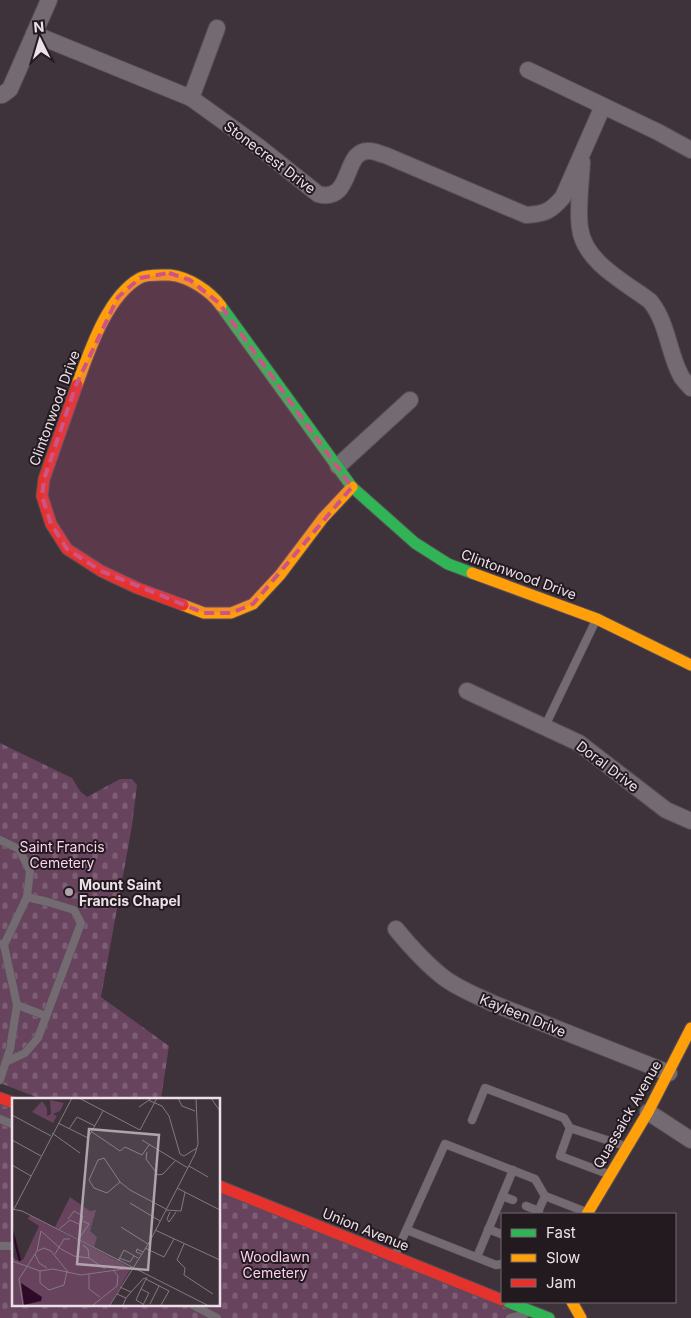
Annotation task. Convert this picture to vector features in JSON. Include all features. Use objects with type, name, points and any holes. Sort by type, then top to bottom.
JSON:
[{"type":"street","points":[[0,95],[10,88],[49,0]]},
{"type":"street","points":[[191,98],[217,28]]},
{"type":"street","name":"Stonecrest Drive","points":[[34,34],[191,98],[322,196],[334,194],[341,188],[352,162],[357,155],[368,150],[385,155],[526,215],[539,214],[554,208],[563,197],[603,106]]},
{"type":"street","points":[[528,70],[658,132],[691,150]]},
{"type":"street","points":[[582,155],[580,228],[584,246],[595,260],[650,301],[656,308],[665,328],[681,376],[691,388]]},
{"type":"street","name":"Clintonwood Drive","points":[[352,487],[323,518],[280,575],[253,604],[231,613],[204,613],[138,588],[101,571],[67,549],[51,524],[42,496],[44,479],[76,385],[102,324],[118,297],[140,278],[169,273],[190,280],[207,291],[219,303],[352,487],[415,543],[448,564],[597,619],[691,665]]},
{"type":"street","points":[[338,466],[410,400]]},
{"type":"street","name":"Doral Drive","points":[[467,691],[580,743],[666,810],[691,821]]},
{"type":"street","name":"Kayleen Drive","points":[[396,929],[425,962],[444,978],[467,991],[492,1003],[669,1073]]},
{"type":"street","name":"Quassaick Avenue","points":[[588,1213],[648,1112],[691,1028]]},
{"type":"street","points":[[0,1098],[12,1102]]},
{"type":"street","points":[[648,1112],[691,1140]]},
{"type":"street","name":"Union Avenue","points":[[220,1186],[501,1300]]},
{"type":"street","points":[[511,1303],[533,1310],[549,1318]]},
{"type":"street","points":[[573,1303],[581,1318]]},
{"type":"lane","points":[[545,726],[597,619]]},
{"type":"lane","points":[[0,840],[19,849],[30,871],[27,897],[2,944],[17,1005],[10,1049],[0,1080]]},
{"type":"lane","points":[[6,1062],[25,1053],[38,1038],[81,923],[74,910],[27,897]]},
{"type":"lane","points":[[17,1005],[46,1016]]},
{"type":"lane","points":[[472,1120],[485,1088],[564,1118],[570,1128],[627,1146]]},
{"type":"lane","points":[[0,1119],[12,1124]]},
{"type":"lane","points":[[570,1128],[560,1156],[610,1175]]},
{"type":"lane","points":[[395,1257],[445,1144],[535,1179],[546,1196],[585,1213]]},
{"type":"lane","points":[[476,1257],[488,1229],[498,1216],[502,1196],[513,1170]]},
{"type":"lane","points":[[502,1196],[513,1200]]},
{"type":"lane","points":[[526,1206],[538,1212],[546,1196]]},
{"type":"lane","points":[[488,1229],[501,1234]]},
{"type":"lane","points":[[407,1230],[496,1265],[501,1264]]},
{"type":"lane","points":[[195,1306],[216,1318]]},
{"type":"lane","points":[[510,1318],[533,1310]]},
{"type":"highlighted area","points":[[169,273],[190,280],[219,303],[352,487],[253,604],[231,613],[204,613],[101,571],[67,549],[51,524],[42,496],[44,479],[76,385],[118,297],[140,278]]},
{"type":"green space","name":"Saint Francis Cemetery","points":[[0,743],[72,778],[80,791],[87,797],[120,779],[132,779],[137,785],[132,826],[101,997],[169,1046],[161,1098],[38,1098],[0,1083]]},
{"type":"green space","name":"Woodlawn Cemetery","points":[[0,1095],[12,1099],[12,1306],[220,1306],[220,1184],[529,1318],[0,1318]]},
{"type":"traffic: fast","points":[[221,306],[352,487],[415,543],[448,564],[472,573]]},
{"type":"traffic: fast","points":[[511,1303],[549,1318]]},
{"type":"traffic: slow","points":[[77,385],[94,341],[109,311],[128,286],[140,278],[150,275],[177,276],[205,290],[221,306]]},
{"type":"traffic: slow","points":[[183,605],[204,613],[231,613],[253,604],[280,575],[323,518],[352,487]]},
{"type":"traffic: slow","points":[[472,573],[597,619],[691,665]]},
{"type":"traffic: slow","points":[[588,1213],[648,1112],[691,1028]]},
{"type":"traffic: slow","points":[[573,1303],[581,1318]]},
{"type":"traffic: jam","points":[[77,385],[44,479],[42,496],[51,524],[67,549],[101,571],[137,588],[183,605]]},
{"type":"traffic: jam","points":[[0,1098],[12,1102]]},
{"type":"traffic: jam","points":[[220,1186],[501,1300]]},
{"type":"place","name":"Mount Saint Francis Chapel","points":[[69,892]]}]
